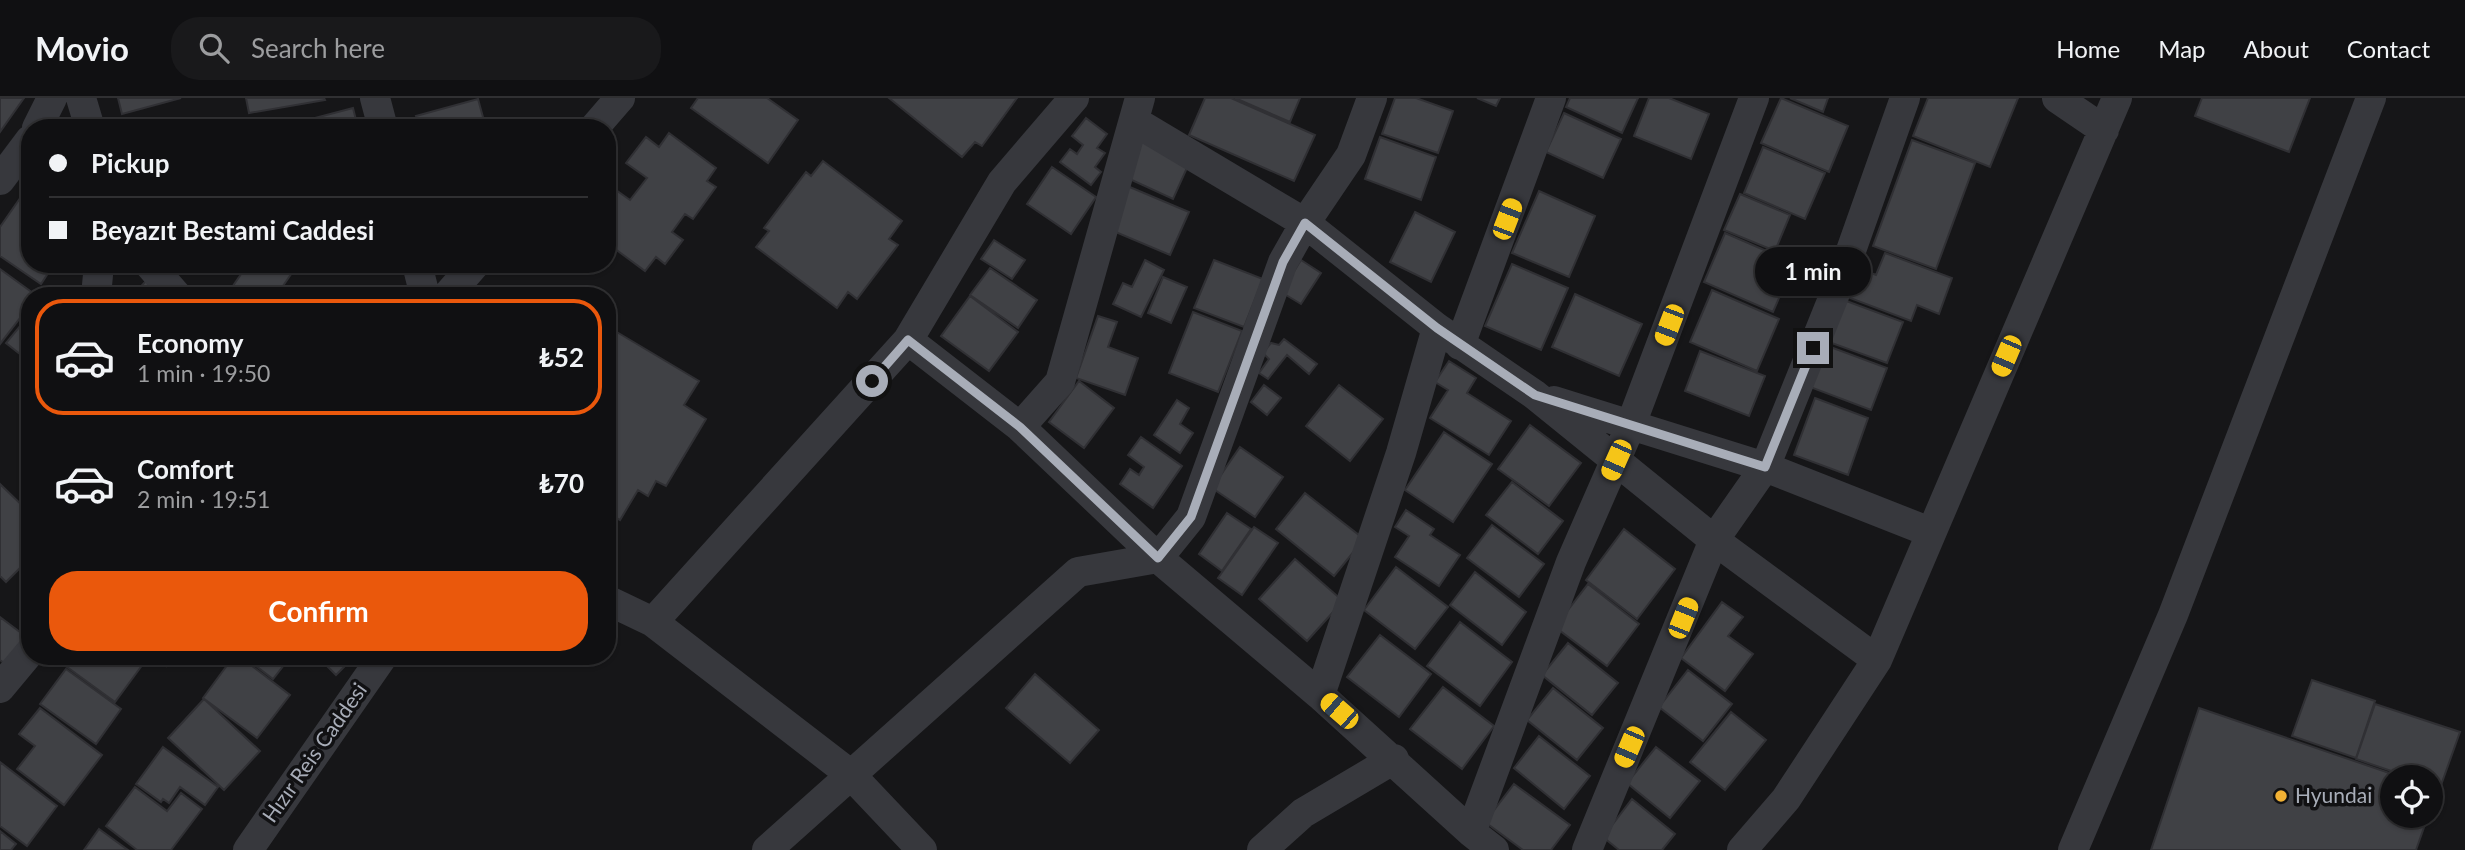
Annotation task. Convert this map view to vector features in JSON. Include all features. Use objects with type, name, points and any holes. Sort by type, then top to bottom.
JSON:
[{"type":"street","points":[[81,98],[87,119]]},
{"type":"street","points":[[375,98],[381,119]]},
{"type":"street","points":[[602,119],[620,98]]},
{"type":"street","points":[[653,622],[908,340],[1002,182],[1074,98]]},
{"type":"street","points":[[767,850],[1079,572],[1158,558],[1191,517],[1283,262],[1305,223],[1351,155],[1372,98]]},
{"type":"street","points":[[1320,695],[1401,453],[1448,336],[1551,98]]},
{"type":"street","points":[[908,340],[1020,427],[1158,558],[1320,695],[1483,841],[1571,562],[1630,427],[1754,98]]},
{"type":"street","points":[[1587,850],[1714,540],[1765,467],[1842,276],[1905,98]]},
{"type":"street","points":[[2057,98],[2104,130]]},
{"type":"street","points":[[1742,850],[1786,799],[1877,660],[2117,98]]},
{"type":"street","points":[[2073,850],[2173,615],[2371,98]]},
{"type":"street","points":[[1020,427],[1060,382],[1137,109],[1305,223],[1448,336],[1535,395],[1714,540],[1877,660]]},
{"type":"street","points":[[0,180],[21,151]]},
{"type":"street","points":[[157,273],[169,287]]},
{"type":"street","points":[[455,287],[467,273]]},
{"type":"street","points":[[1535,395],[1630,427],[1765,467],[1930,532]]},
{"type":"street","points":[[616,604],[653,622],[850,774],[922,850]]},
{"type":"street","points":[[0,688],[21,663]]},
{"type":"street","name":"Hızır Reis Caddesi","points":[[248,850],[377,665]]},
{"type":"street","points":[[1262,850],[1303,813],[1394,760]]},
{"type":"building","points":[[0,98],[24,98],[0,132]]},
{"type":"building","points":[[118,98],[181,98],[122,114]]},
{"type":"building","points":[[246,98],[324,98],[325,100],[249,113]]},
{"type":"building","points":[[698,98],[767,98],[798,120],[768,163],[691,108]]},
{"type":"building","points":[[889,98],[1017,98],[982,146],[975,142],[962,157]]},
{"type":"building","points":[[1205,98],[1231,98],[1315,135],[1294,181],[1189,135]]},
{"type":"building","points":[[1235,98],[1300,98],[1290,122]]},
{"type":"building","points":[[1395,98],[1416,98],[1453,111],[1438,153],[1382,134]]},
{"type":"building","points":[[1477,98],[1500,98],[1496,106]]},
{"type":"building","points":[[1570,98],[1638,98],[1622,133],[1566,107]]},
{"type":"building","points":[[1649,98],[1669,98],[1709,114],[1691,159],[1634,136]]},
{"type":"building","points":[[1781,98],[1848,126],[1829,172],[1761,143]]},
{"type":"building","points":[[1790,98],[1828,98],[1823,112]]},
{"type":"building","points":[[1928,98],[2018,98],[1990,167],[1913,136]]},
{"type":"building","points":[[2202,98],[2310,98],[2289,152],[2195,116]]},
{"type":"building","points":[[478,99],[484,119],[417,119],[416,116]]},
{"type":"building","points":[[353,108],[356,119],[311,119]]},
{"type":"building","points":[[1564,113],[1621,139],[1603,178],[1546,152]]},
{"type":"building","points":[[1086,118],[1107,134],[1097,148],[1105,153],[1095,167],[1101,172],[1091,185],[1060,162],[1070,149],[1077,154],[1083,145],[1072,136]]},
{"type":"building","points":[[669,133],[716,168],[707,181],[716,187],[693,219],[685,214],[672,232],[683,240],[665,264],[656,257],[645,271],[616,250],[616,190],[630,200],[647,178],[626,163],[646,137],[659,147]]},
{"type":"building","points":[[1142,137],[1191,159],[1173,199],[1123,176]]},
{"type":"building","points":[[1380,137],[1436,157],[1421,200],[1365,179]]},
{"type":"building","points":[[1912,140],[1975,163],[1936,269],[1873,246]]},
{"type":"building","points":[[1763,147],[1825,173],[1805,219],[1744,193]]},
{"type":"building","points":[[823,161],[902,221],[889,239],[898,245],[857,299],[848,292],[837,308],[756,247],[769,231],[764,228],[806,172],[811,176]]},
{"type":"building","points":[[1052,167],[1096,197],[1071,234],[1027,204]]},
{"type":"building","points":[[1125,185],[1189,212],[1170,255],[1106,228]]},
{"type":"building","points":[[1539,191],[1595,216],[1569,277],[1512,253]]},
{"type":"building","points":[[1740,194],[1790,215],[1775,251],[1724,230]]},
{"type":"building","points":[[21,197],[21,270],[0,256],[0,227]]},
{"type":"building","points":[[1415,212],[1455,232],[1431,282],[1390,262]]},
{"type":"building","points":[[1725,233],[1794,263],[1773,312],[1704,282]]},
{"type":"building","points":[[994,240],[1025,260],[1012,279],[981,259]]},
{"type":"building","points":[[1885,253],[1952,278],[1939,314],[1917,305],[1911,321],[1850,298],[1861,269],[1876,275]]},
{"type":"building","points":[[1145,260],[1164,270],[1141,317],[1113,304],[1123,283],[1132,287]]},
{"type":"building","points":[[1214,260],[1263,279],[1244,327],[1194,308]]},
{"type":"building","points":[[1301,260],[1321,273],[1301,304],[1281,292]]},
{"type":"building","points":[[1512,264],[1568,288],[1541,350],[1485,326]]},
{"type":"building","points":[[990,268],[1037,300],[1018,328],[970,295]]},
{"type":"building","points":[[0,269],[25,287],[21,287],[21,317],[0,344]]},
{"type":"building","points":[[25,273],[48,273],[41,284]]},
{"type":"building","points":[[242,273],[292,273],[282,287],[232,287]]},
{"type":"building","points":[[1163,277],[1187,287],[1171,323],[1148,313]]},
{"type":"building","points":[[146,281],[152,287],[140,287]]},
{"type":"building","points":[[1712,290],[1779,319],[1757,371],[1690,342]]},
{"type":"building","points":[[1575,294],[1642,324],[1619,376],[1552,347]]},
{"type":"building","points":[[970,296],[1018,332],[989,371],[941,336]]},
{"type":"building","points":[[1841,299],[1903,322],[1887,363],[1826,341]]},
{"type":"building","points":[[1193,312],[1242,331],[1218,392],[1169,373]]},
{"type":"building","points":[[1098,316],[1117,322],[1108,347],[1138,358],[1125,395],[1076,378]]},
{"type":"building","points":[[21,325],[21,355],[6,343]]},
{"type":"building","points":[[616,332],[699,381],[684,405],[706,419],[666,486],[656,481],[648,496],[638,490],[620,520],[616,518]]},
{"type":"building","points":[[1284,339],[1317,364],[1309,374],[1287,355],[1268,379],[1259,373],[1269,359],[1263,353],[1271,343],[1279,345]]},
{"type":"building","points":[[1825,345],[1887,368],[1871,410],[1810,387]]},
{"type":"building","points":[[1700,351],[1765,376],[1749,416],[1685,391]]},
{"type":"building","points":[[1449,361],[1476,378],[1467,393],[1511,421],[1489,455],[1430,418],[1448,390],[1435,382]]},
{"type":"building","points":[[1079,381],[1114,408],[1084,448],[1049,422]]},
{"type":"building","points":[[1264,385],[1281,398],[1267,415],[1251,402]]},
{"type":"building","points":[[1339,385],[1383,419],[1350,461],[1306,426]]},
{"type":"building","points":[[1815,398],[1868,418],[1848,475],[1794,455]]},
{"type":"building","points":[[1177,400],[1189,408],[1180,424],[1193,433],[1180,453],[1154,435]]},
{"type":"building","points":[[1530,425],[1581,463],[1549,506],[1498,469]]},
{"type":"building","points":[[1444,432],[1492,464],[1453,522],[1405,490]]},
{"type":"building","points":[[1141,437],[1182,466],[1153,508],[1120,484],[1130,469],[1139,475],[1144,467],[1128,455]]},
{"type":"building","points":[[1240,447],[1283,477],[1255,517],[1212,488]]},
{"type":"building","points":[[1512,482],[1563,521],[1538,554],[1486,515]]},
{"type":"building","points":[[0,484],[21,504],[21,567],[6,582],[0,576]]},
{"type":"building","points":[[1305,493],[1364,539],[1334,576],[1276,529]]},
{"type":"building","points":[[1406,510],[1434,529],[1430,535],[1460,555],[1439,586],[1395,557],[1409,536],[1395,527]]},
{"type":"building","points":[[1227,513],[1251,529],[1222,571],[1199,554]]},
{"type":"building","points":[[1492,525],[1544,564],[1519,597],[1467,558]]},
{"type":"building","points":[[1254,527],[1278,543],[1242,595],[1218,578]]},
{"type":"building","points":[[1624,529],[1675,569],[1637,619],[1586,580]]},
{"type":"building","points":[[1295,559],[1343,601],[1307,641],[1259,599]]},
{"type":"building","points":[[1396,567],[1448,607],[1415,649],[1364,610]]},
{"type":"building","points":[[1475,572],[1526,612],[1502,645],[1450,605]]},
{"type":"building","points":[[1588,584],[1639,624],[1607,666],[1555,627]]},
{"type":"building","points":[[1722,602],[1743,617],[1728,636],[1753,654],[1725,691],[1681,658]]},
{"type":"building","points":[[0,617],[21,633],[21,649],[8,666],[0,660]]},
{"type":"building","points":[[1460,622],[1512,662],[1480,706],[1427,666]]},
{"type":"building","points":[[1380,635],[1431,674],[1399,717],[1347,677]]},
{"type":"building","points":[[1568,643],[1618,683],[1592,715],[1542,675]]},
{"type":"building","points":[[68,665],[142,665],[115,702],[67,667]]},
{"type":"building","points":[[227,665],[251,665],[290,695],[257,738],[203,698]]},
{"type":"building","points":[[255,665],[284,665],[273,679]]},
{"type":"building","points":[[326,665],[346,665],[336,675]]},
{"type":"building","points":[[66,669],[121,709],[96,744],[40,704]]},
{"type":"building","points":[[1688,670],[1732,704],[1703,741],[1659,707]]},
{"type":"building","points":[[1035,674],[1099,730],[1070,763],[1006,708]]},
{"type":"building","points":[[2312,680],[2375,701],[2356,758],[2292,736]]},
{"type":"building","points":[[1443,687],[1494,726],[1462,769],[1410,729]]},
{"type":"building","points":[[1553,688],[1603,728],[1577,760],[1527,720]]},
{"type":"building","points":[[204,699],[260,751],[224,790],[168,738]]},
{"type":"building","points":[[2375,704],[2460,732],[2443,780],[2443,765],[2380,765],[2380,767],[2356,759]]},
{"type":"building","points":[[40,708],[102,755],[64,805],[17,769],[35,746],[19,734]]},
{"type":"building","name":"Hyundai","points":[[2199,708],[2380,770],[2380,828],[2424,828],[2416,850],[2151,850]]},
{"type":"building","points":[[1731,712],[1766,740],[1725,790],[1690,762]]},
{"type":"building","points":[[1539,736],[1590,776],[1564,809],[1514,768]]},
{"type":"building","points":[[163,747],[218,787],[205,805],[180,787],[169,803],[163,799],[161,802],[136,784]]},
{"type":"building","points":[[1656,747],[1700,781],[1670,818],[1627,783]]},
{"type":"building","points":[[0,762],[57,806],[27,846],[0,826]]},
{"type":"building","points":[[1514,784],[1570,825],[1551,850],[1523,850],[1485,822]]},
{"type":"building","points":[[135,787],[167,811],[181,793],[202,809],[171,850],[137,850],[106,826]]},
{"type":"building","points":[[1632,799],[1675,834],[1662,850],[1619,850],[1603,837]]},
{"type":"building","points":[[99,829],[128,850],[84,850]]},
{"type":"building","points":[[0,831],[16,844],[11,850],[0,850]]},
{"type":"place","name":"Hyundai","points":[[2281,796]]},
{"type":"route","points":[[872,381],[908,340],[1020,427],[1158,558],[1191,517],[1283,262],[1305,223],[1437,328],[1535,395],[1630,427],[1765,467],[1813,348]]}]
